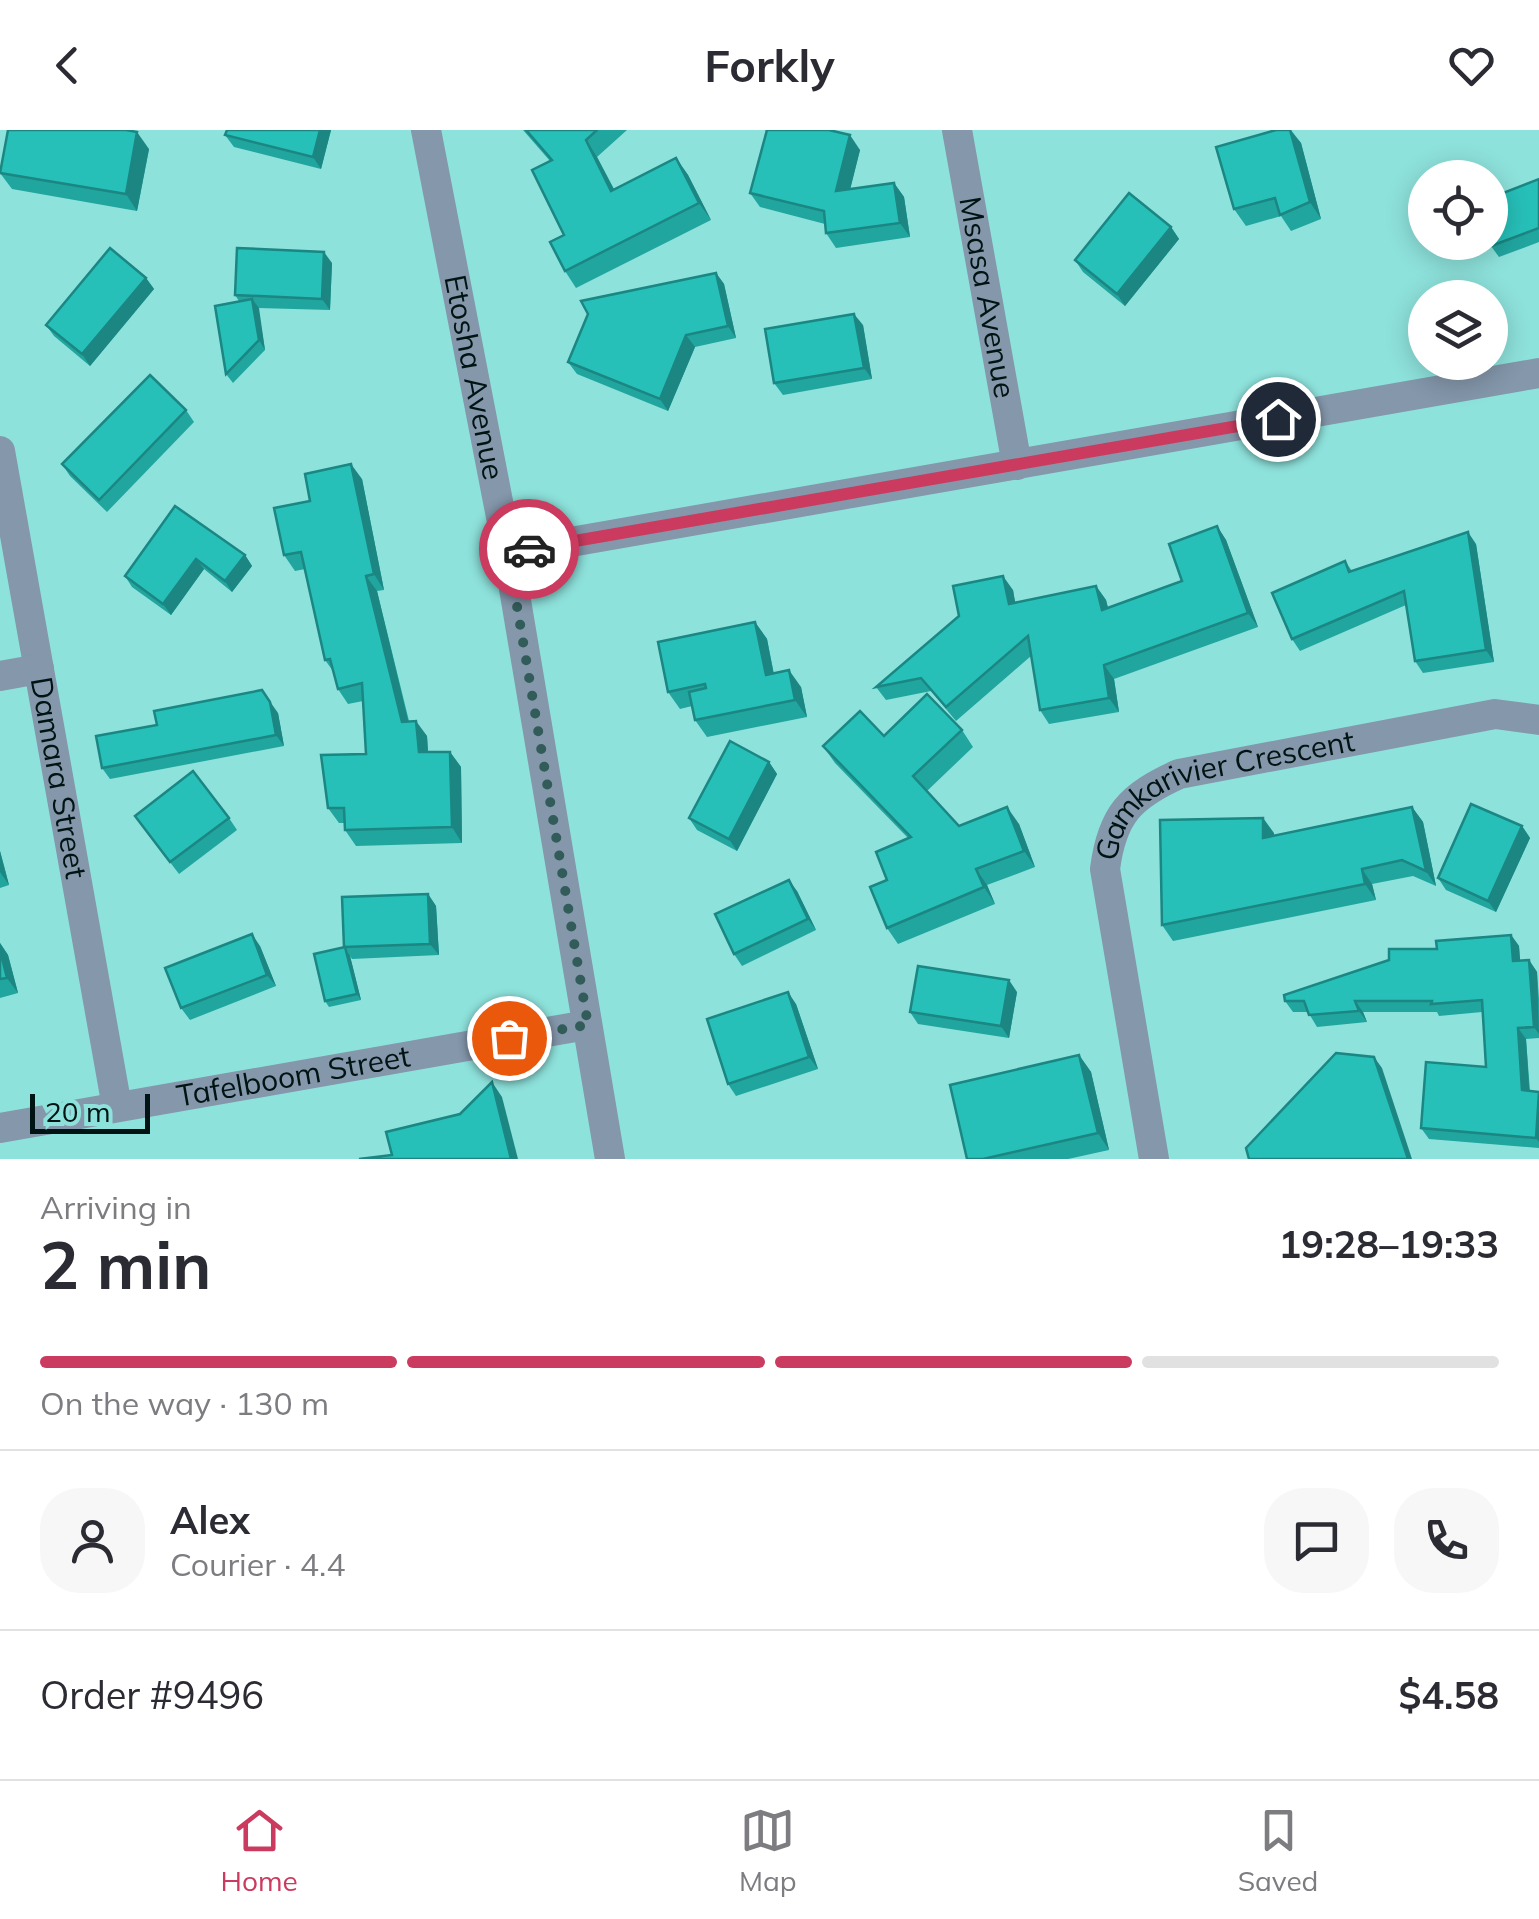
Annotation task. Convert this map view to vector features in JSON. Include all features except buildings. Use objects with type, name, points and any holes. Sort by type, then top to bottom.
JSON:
[{"type":"street","name":"Etosha Avenue","points":[[426,130],[508,553],[610,1159]]},
{"type":"street","name":"Msasa Avenue","points":[[957,130],[1017,465]]},
{"type":"street","points":[[508,553],[1539,373]]},
{"type":"street","name":"Damara Street","points":[[0,452],[117,1108]]},
{"type":"street","points":[[0,676],[39,669]]},
{"type":"street","name":"Gamkarivier Crescent","points":[[1154,1159],[1105,868],[1108,845],[1120,816],[1146,790],[1179,774],[1494,714],[1539,720]]},
{"type":"street","name":"Tafelboom Street","points":[[0,1128],[588,1025]]},
{"type":"way so far","points":[[509,1038],[588,1025],[508,553],[529,549]]},
{"type":"route","points":[[529,549],[1278,419]]}]
